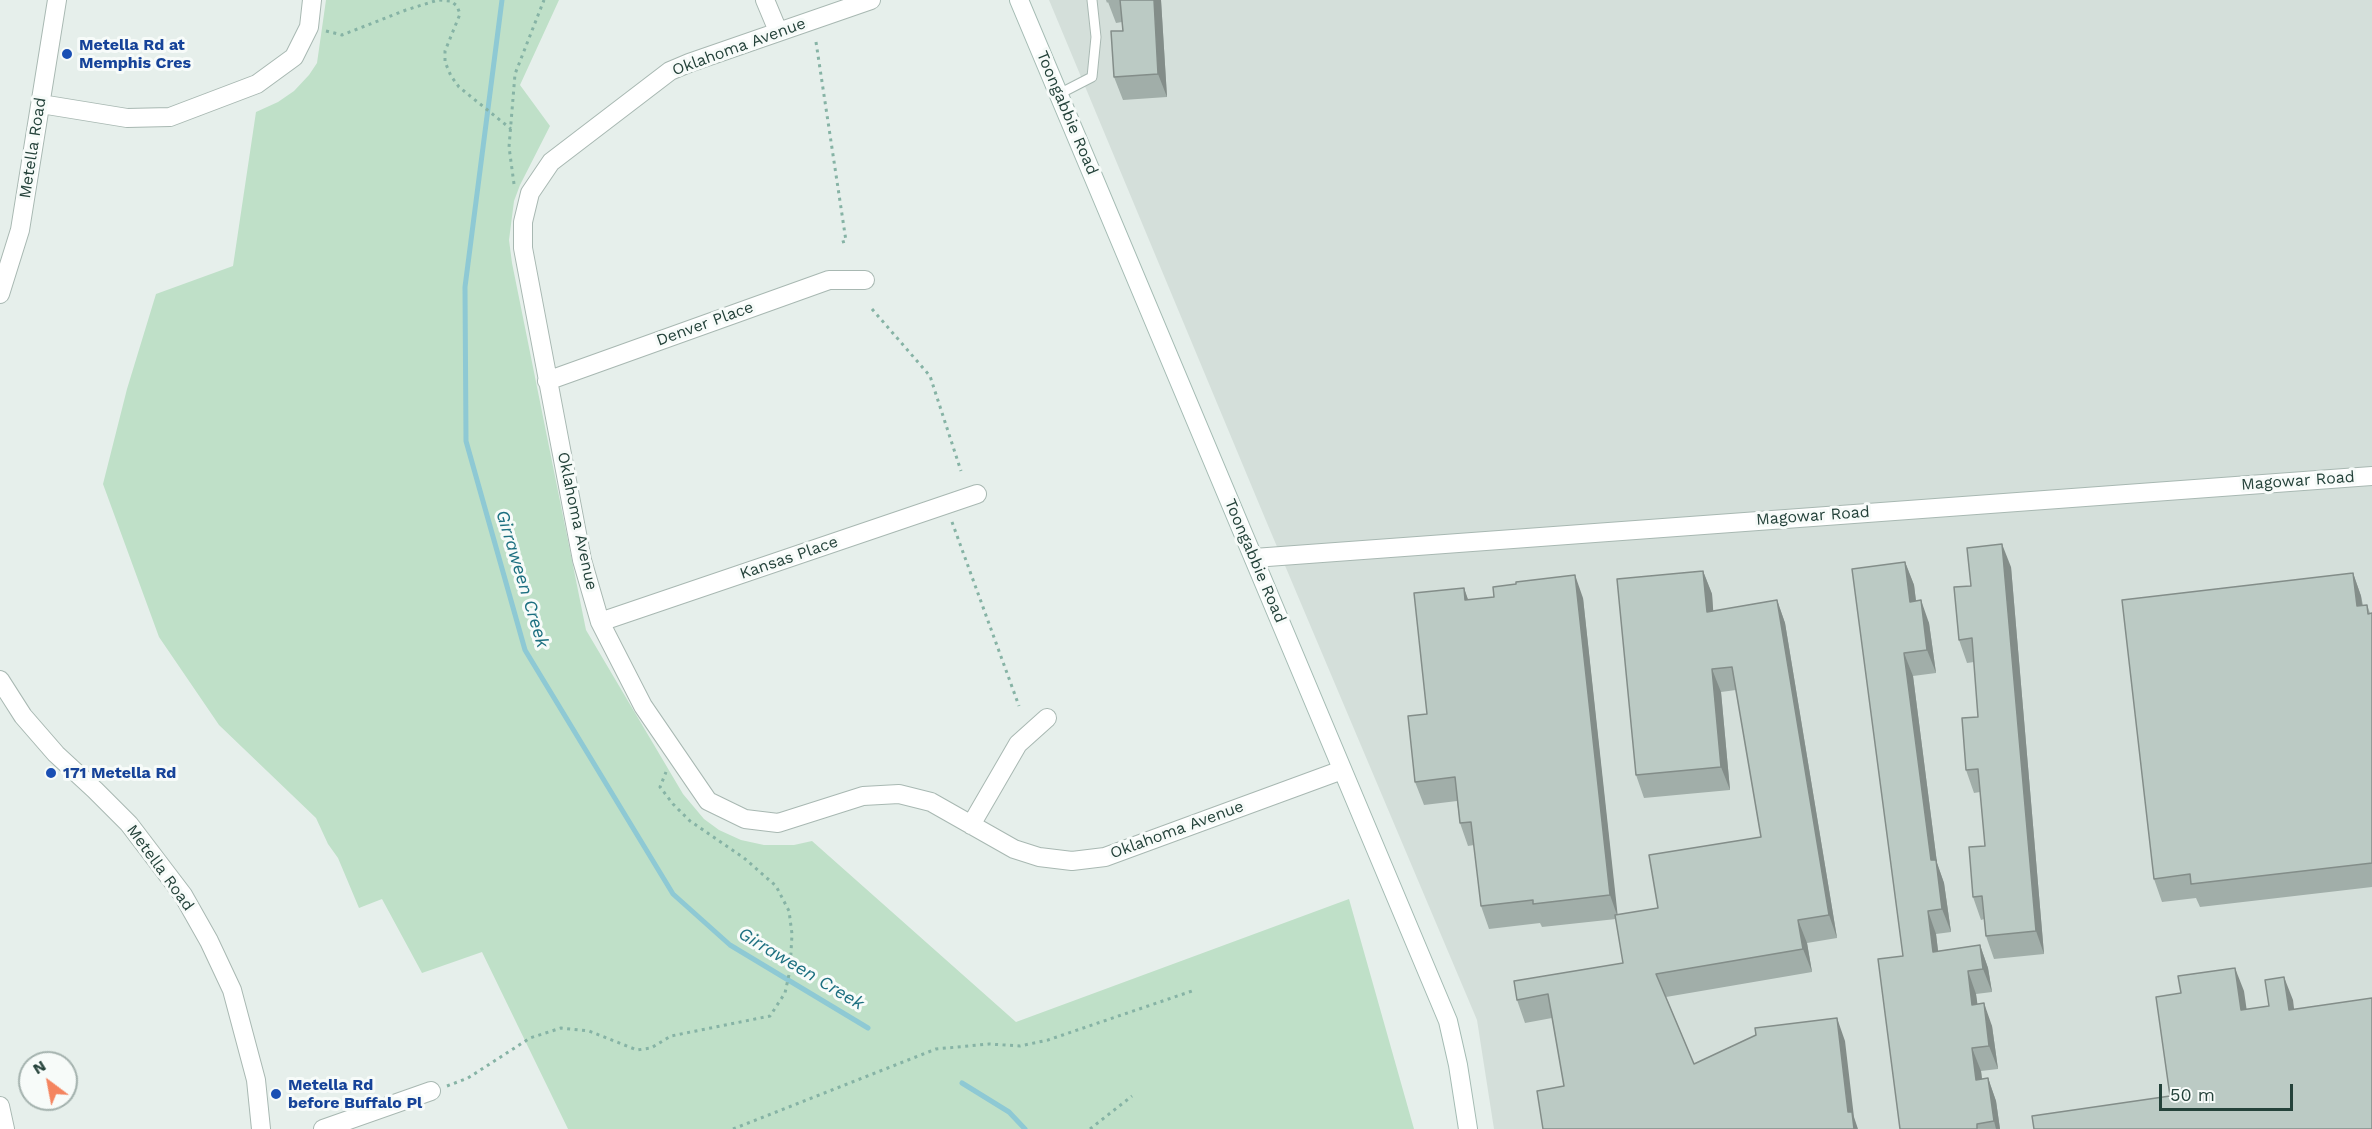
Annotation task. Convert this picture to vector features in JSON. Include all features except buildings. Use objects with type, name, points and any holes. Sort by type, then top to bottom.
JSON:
[{"type":"street","name":"Metella Road","points":[[0,294],[20,230],[57,0]]},
{"type":"street","points":[[41,104],[127,117],[170,117],[257,84],[294,57],[309,27],[312,0]]},
{"type":"street","points":[[765,0],[778,32]]},
{"type":"street","name":"Oklahoma Avenue","points":[[871,0],[670,71],[551,162],[530,193],[523,222],[523,248],[582,560],[600,622],[643,706],[708,801],[745,819],[778,823],[863,796],[899,794],[931,802],[1014,849],[1039,858],[1072,861],[1104,857],[1342,770]]},
{"type":"street","name":"Toongabbie Road","points":[[1019,0],[1448,1021],[1468,1129]]},
{"type":"street","name":"Denver Place","points":[[548,381],[830,280],[865,280]]},
{"type":"street","name":"Magowar Road","points":[[1254,558],[2372,476]]},
{"type":"street","name":"Kansas Place","points":[[600,622],[977,494]]},
{"type":"street","name":"Metella Road","points":[[0,680],[23,716],[56,754],[129,824],[183,895],[209,941],[232,990],[256,1080],[261,1129]]},
{"type":"street","points":[[971,825],[1018,744],[1047,718]]},
{"type":"street","points":[[323,1129],[431,1091]]},
{"type":"street","points":[[0,1106],[5,1129]]},
{"type":"lane","points":[[1059,94],[1092,76],[1096,37],[1092,0]]},
{"type":"path","points":[[309,27],[342,35],[438,0],[451,1],[457,6],[460,14],[445,51],[445,62],[451,76],[459,87],[511,129]]},
{"type":"path","points":[[515,194],[509,147],[515,74],[544,0]]},
{"type":"path","points":[[816,42],[846,241],[839,243]]},
{"type":"path","points":[[872,309],[930,376],[961,471]]},
{"type":"path","points":[[950,515],[1019,706]]},
{"type":"path","points":[[431,1091],[468,1078],[530,1038],[561,1028],[589,1031],[637,1050],[651,1048],[671,1035],[770,1016],[785,993],[790,970],[792,934],[789,911],[776,886],[744,858],[690,822],[660,787],[674,752]]},
{"type":"path","points":[[733,1129],[936,1049],[989,1044],[1020,1046],[1048,1040],[1192,991]]},
{"type":"path","points":[[1090,1129],[1132,1096]]},
{"type":"shaded area","points":[[1049,0],[2372,0],[2372,1129],[1494,1129],[1477,1020]]},
{"type":"green space","points":[[326,0],[559,0],[520,85],[550,126],[514,201],[509,240],[512,263],[586,630],[683,794],[704,819],[719,830],[741,840],[764,845],[794,845],[812,841],[1016,1022],[1349,899],[1414,1129],[568,1129],[482,952],[422,973],[382,899],[359,908],[338,858],[328,844],[316,818],[219,725],[159,637],[103,484],[127,389],[156,294],[233,266],[256,112],[278,102],[294,91],[317,63]]},
{"type":"waterway","name":"Girraween Creek","points":[[502,0],[465,287],[466,441],[525,650],[673,894],[730,945],[868,1028]]},
{"type":"waterway","name":"Girraween Creek","points":[[962,1083],[1009,1112],[1025,1129]]},
{"type":"place","name":"Metella Rd at Memphis Cres","points":[[67,54]]},
{"type":"place","name":"171 Metella Rd","points":[[51,773]]},
{"type":"place","name":"Metella Rd before Buffalo Pl","points":[[276,1094]]}]
